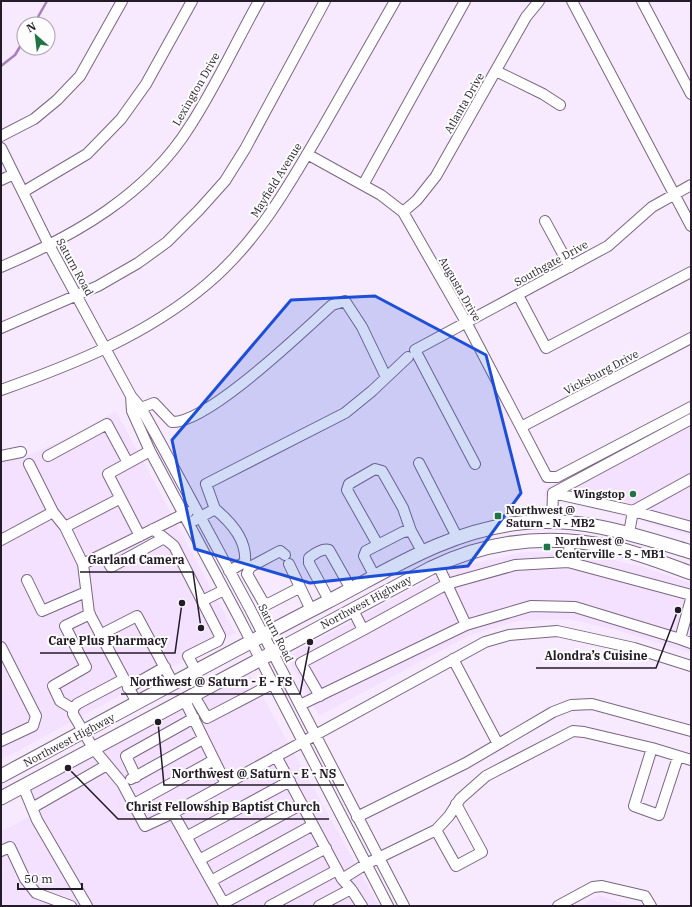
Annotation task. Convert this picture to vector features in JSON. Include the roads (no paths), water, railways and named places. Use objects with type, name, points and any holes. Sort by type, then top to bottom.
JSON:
[{"type":"main road","name":"Northwest Highway","points":[[1,776],[263,634],[426,550],[457,537],[503,525],[522,523],[552,522],[588,524],[629,533],[691,552]]},
{"type":"main road","name":"Northwest Highway","points":[[1,798],[260,658],[438,565],[491,545],[550,539],[570,541],[615,548],[691,573]]},
{"type":"main road","points":[[426,550],[438,565]]},
{"type":"street","points":[[1,136],[34,118],[57,100],[80,76],[122,1]]},
{"type":"street","points":[[23,192],[87,154],[122,119],[146,84],[192,1]]},
{"type":"street","name":"Lexington Drive","points":[[1,267],[49,245],[82,227],[117,204],[141,184],[169,154],[190,126],[258,1]]},
{"type":"street","points":[[1,328],[98,286],[138,264],[161,246],[200,210],[225,181],[262,120],[325,1]]},
{"type":"street","name":"Mayfield Avenue","points":[[1,390],[54,371],[107,349],[185,302],[233,259],[257,232],[277,204],[395,1]]},
{"type":"street","points":[[363,185],[465,1]]},
{"type":"street","name":"Atlanta Drive","points":[[403,212],[417,200],[436,176],[526,17],[539,1]]},
{"type":"street","points":[[572,1],[691,226]]},
{"type":"street","points":[[642,1],[691,94]]},
{"type":"street","points":[[496,71],[543,94],[560,105]]},
{"type":"street","name":"Saturn Road","points":[[1,148],[49,245],[107,349],[131,396],[141,408],[250,609],[404,906]]},
{"type":"street","name":"Augusta Drive","points":[[307,154],[381,195],[403,212],[459,314],[466,322],[547,477],[557,477],[691,407]]},
{"type":"street","points":[[1,180],[14,174]]},
{"type":"street","name":"Southgate Drive","points":[[215,509],[206,484],[345,413],[372,391],[411,353],[608,246],[652,207],[691,185]]},
{"type":"street","points":[[545,221],[570,267]]},
{"type":"street","points":[[518,295],[546,348],[691,272]]},
{"type":"street","points":[[141,408],[154,403],[172,422],[180,422],[201,412],[241,385],[332,305],[345,301],[362,327],[386,377]]},
{"type":"street","name":"Vicksburg Drive","points":[[521,427],[691,338]]},
{"type":"street","points":[[411,353],[475,464]]},
{"type":"street","name":"Saturn Road","points":[[131,396],[132,411],[150,451],[274,683],[388,906]]},
{"type":"street","points":[[553,493],[691,419]]},
{"type":"street","points":[[48,456],[107,424],[128,463]]},
{"type":"street","points":[[140,536],[119,499],[108,474],[150,451]]},
{"type":"street","points":[[1,456],[21,452]]},
{"type":"street","points":[[419,463],[457,537]]},
{"type":"street","points":[[29,464],[53,512],[65,527],[83,564],[90,614],[137,703]]},
{"type":"street","points":[[378,545],[347,490],[349,484],[375,469],[382,471],[403,508],[410,531],[426,550]]},
{"type":"street","points":[[633,511],[691,479]]},
{"type":"street","points":[[553,493],[633,511],[691,527]]},
{"type":"street","points":[[552,522],[553,493]]},
{"type":"street","points":[[65,527],[119,499]]},
{"type":"street","points":[[83,564],[104,555],[153,529],[186,519],[197,513],[215,509],[230,521],[246,550],[245,562],[229,571]]},
{"type":"street","points":[[629,533],[633,511]]},
{"type":"street","points":[[1,540],[53,512]]},
{"type":"street","points":[[153,529],[174,546],[220,636],[218,641],[188,656],[196,671]]},
{"type":"street","points":[[374,577],[364,556],[366,551],[403,532],[410,531]]},
{"type":"street","points":[[104,555],[111,567],[164,538]]},
{"type":"street","points":[[568,562],[570,541]]},
{"type":"street","points":[[330,600],[309,563],[309,558],[311,556],[325,549],[329,550],[351,589]]},
{"type":"street","points":[[299,588],[273,603],[268,604],[263,602],[248,574],[250,567],[280,551],[287,559],[300,584],[299,588],[311,610]]},
{"type":"street","points":[[320,696],[301,663],[447,584],[515,565],[568,562],[691,595]]},
{"type":"street","points":[[438,565],[466,625]]},
{"type":"street","points":[[235,581],[248,574]]},
{"type":"street","points":[[27,580],[42,611],[86,592]]},
{"type":"street","points":[[202,601],[224,590]]},
{"type":"street","points":[[680,639],[691,598]]},
{"type":"street","points":[[250,609],[263,602]]},
{"type":"street","points":[[300,705],[466,625],[531,606],[575,608],[691,643]]},
{"type":"street","points":[[353,610],[364,630]]},
{"type":"street","points":[[73,709],[60,701],[53,686],[86,667],[66,626],[90,614]]},
{"type":"street","points":[[100,635],[137,616],[173,683]]},
{"type":"street","points":[[165,668],[77,704],[73,709],[74,718],[93,748],[122,783],[145,826],[173,813],[485,642],[509,635],[557,630],[634,648],[691,666]]},
{"type":"street","points":[[1,647],[36,716],[33,726],[1,741]]},
{"type":"street","points":[[453,659],[498,744]]},
{"type":"street","points":[[189,696],[207,718],[274,683]]},
{"type":"street","points":[[189,696],[194,718],[226,784]]},
{"type":"street","points":[[357,817],[466,763],[553,712],[571,705],[592,704],[691,731]]},
{"type":"street","points":[[136,777],[126,756],[194,718]]},
{"type":"street","points":[[270,906],[340,874],[366,864],[436,830],[449,816],[460,798],[486,776],[572,731],[584,732],[652,748],[691,760]]},
{"type":"street","points":[[122,783],[136,777],[203,739]]},
{"type":"street","points":[[652,748],[634,806],[659,815],[678,756]]},
{"type":"street","points":[[276,756],[340,874],[362,906]]},
{"type":"street","points":[[134,804],[214,760]]},
{"type":"street","points":[[32,808],[107,765]]},
{"type":"street","points":[[186,837],[290,781]]},
{"type":"street","points":[[23,786],[32,808],[87,906]]},
{"type":"street","points":[[199,860],[302,804]]},
{"type":"street","points":[[436,830],[456,866],[482,852],[456,804]]},
{"type":"street","points":[[173,813],[224,905],[326,848]]},
{"type":"street","points":[[211,881],[313,825]]},
{"type":"street","points":[[1,851],[10,847],[25,879],[36,893],[71,906]]},
{"type":"street","points":[[558,906],[593,887],[602,886],[645,896],[651,906]]},
{"type":"street","points":[[319,906],[351,889]]},
{"type":"waterway","points":[[39,16],[47,1]]},
{"type":"waterway","points":[[1,66],[16,53]]},
{"type":"place","name":"Wingstop","points":[[633,494]]},
{"type":"place","name":"Northwest @ Saturn - N - MB2","points":[[498,516]]},
{"type":"place","name":"Northwest @ Centerville - S - MB1","points":[[547,547]]},
{"type":"place","name":"Care Plus Pharmacy","points":[[182,603]]},
{"type":"place","name":"Alondra’s Cuisine","points":[[678,610]]},
{"type":"place","name":"Garland Camera","points":[[201,628]]},
{"type":"place","name":"Northwest @ Saturn - E - FS","points":[[310,642]]},
{"type":"place","name":"Northwest @ Saturn - E - NS","points":[[158,722]]},
{"type":"place","name":"Christ Fellowship Baptist Church","points":[[68,768]]}]
